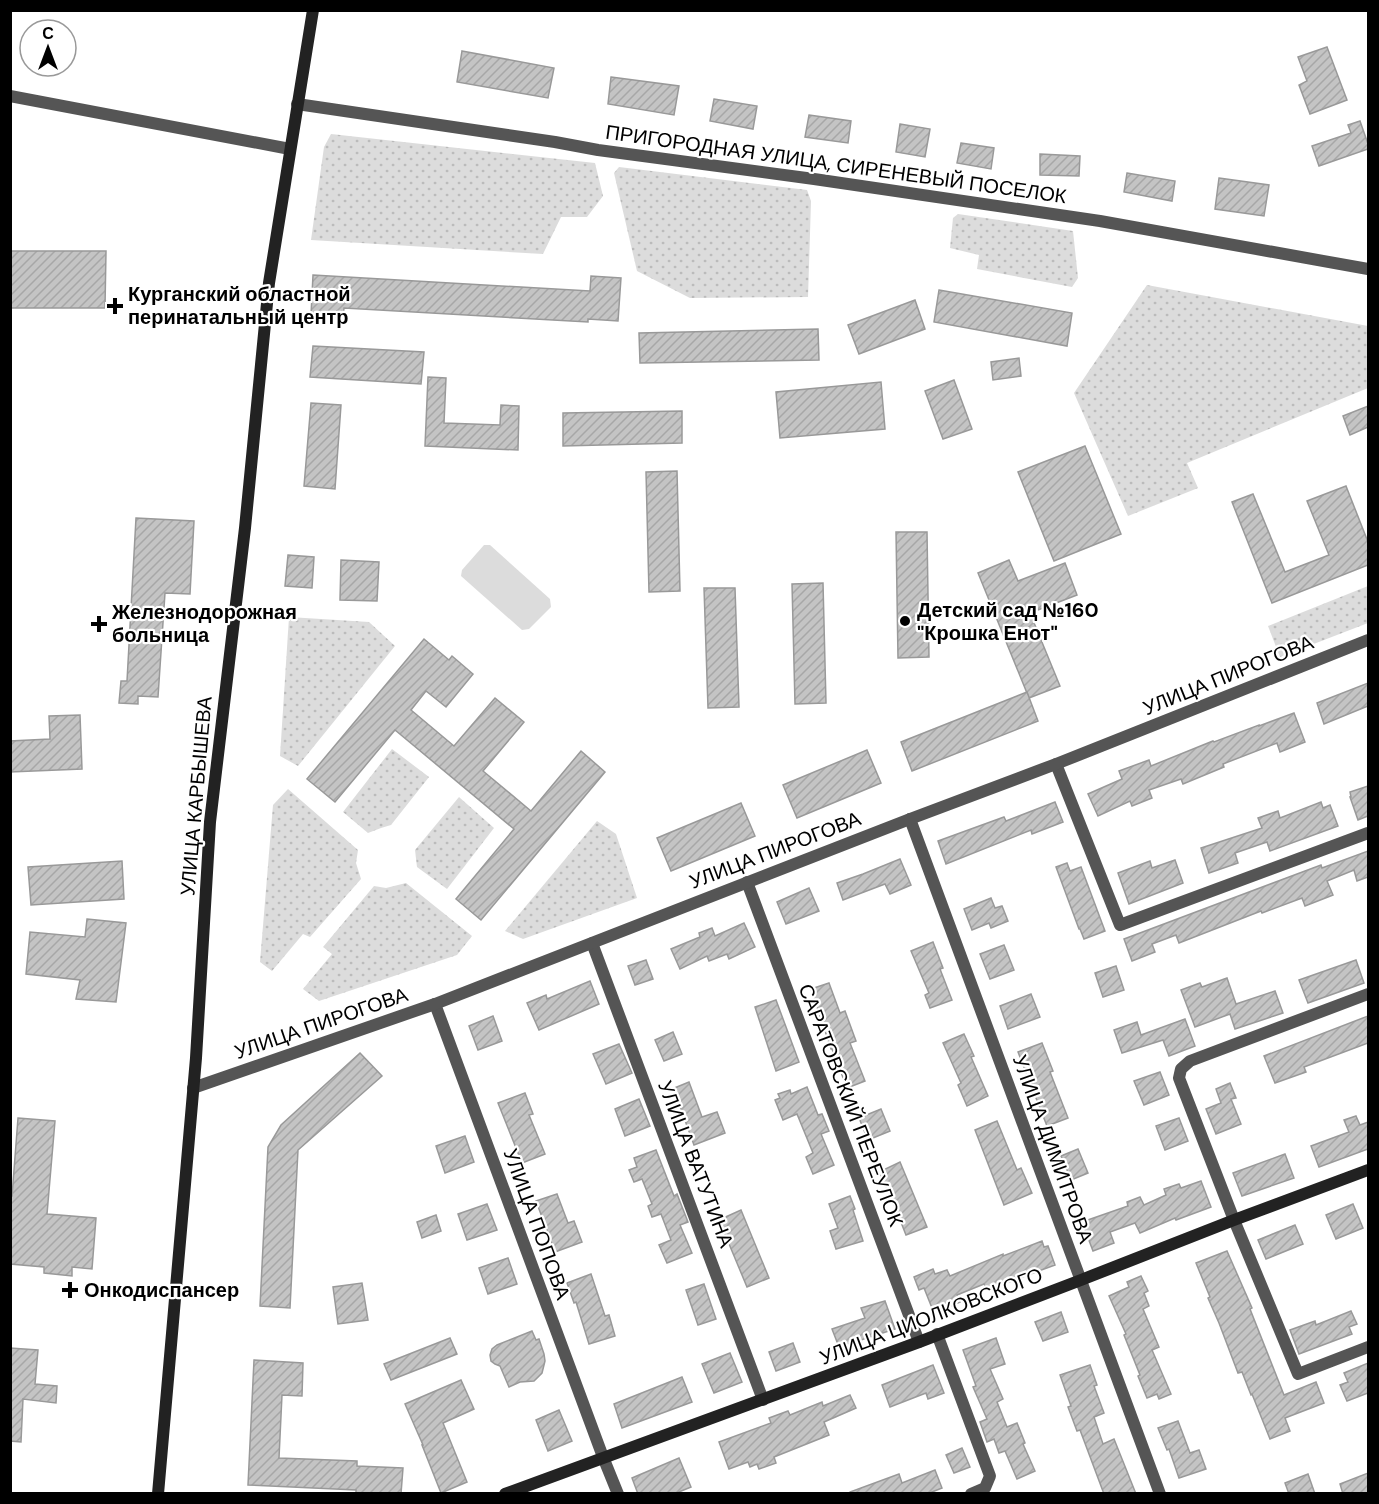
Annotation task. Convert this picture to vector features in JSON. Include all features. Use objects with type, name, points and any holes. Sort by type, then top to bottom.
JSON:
[{"type":"main road","name":"УЛИЦА КАРБЫШЕВА","points":[[158,1494],[198,1035],[210,822],[245,528],[269,283],[313,10]]},
{"type":"main road","name":"УЛИЦА ЦИОЛКОВСКОГО","points":[[505,1494],[919,1342],[1368,1170]]},
{"type":"street","points":[[10,96],[290,149]]},
{"type":"street","name":"ПРИГОРОДНАЯ УЛИЦА, СИРЕНЕВЫЙ ПОСЕЛОК","points":[[297,104],[598,150],[1100,221],[1368,269]]},
{"type":"street","name":"УЛИЦА ПИРОГОВА","points":[[193,1088],[435,1004],[1056,764],[1368,640]]},
{"type":"street","points":[[1056,764],[1120,925],[1368,833]]},
{"type":"street","name":"УЛИЦА ДИМИТРОВА","points":[[909,819],[1160,1494]]},
{"type":"street","name":"САРАТОВСКИЙ ПЕРЕУЛОК","points":[[747,882],[919,1342]]},
{"type":"street","name":"УЛИЦА ВАТУТИНА","points":[[592,942],[763,1400]]},
{"type":"street","points":[[1368,994],[1190,1061],[1181,1069],[1179,1078],[1234,1220],[1298,1374],[1368,1347]]},
{"type":"street","name":"УЛИЦА ПОПОВА","points":[[435,1004],[618,1494]]},
{"type":"street","points":[[937,1334],[990,1476],[986,1488],[971,1494]]},
{"type":"shaded area","points":[[331,134],[595,163],[603,196],[587,217],[561,217],[543,254],[311,240],[324,147]]},
{"type":"shaded area","points":[[619,167],[807,190],[811,201],[808,297],[690,298],[637,271],[614,173]]},
{"type":"shaded area","points":[[958,214],[1073,231],[1078,278],[1072,287],[977,269],[979,255],[950,248],[953,218]]},
{"type":"shaded area","points":[[1147,285],[1368,326],[1368,388],[1187,463],[1198,488],[1128,516],[1074,393]]},
{"type":"shaded area","points":[[484,545],[490,545],[550,599],[551,607],[529,629],[522,630],[461,576],[462,570]]},
{"type":"shaded area","points":[[1368,586],[1368,623],[1280,657],[1268,626]]},
{"type":"shaded area","points":[[289,617],[369,622],[395,646],[298,766],[280,756]]},
{"type":"shaded area","points":[[392,749],[429,777],[391,825],[368,833],[343,812]]},
{"type":"shaded area","points":[[288,789],[358,850],[356,863],[361,879],[310,937],[303,934],[272,971],[260,962],[273,805]]},
{"type":"shaded area","points":[[459,797],[494,828],[447,889],[417,867],[415,850]]},
{"type":"shaded area","points":[[597,821],[616,834],[637,898],[523,939],[505,931]]},
{"type":"shaded area","points":[[406,883],[472,936],[457,955],[319,1001],[303,989],[332,954],[323,947],[374,886],[386,888]]},
{"type":"building","points":[[1327,47],[1347,100],[1310,114],[1299,85],[1307,81],[1298,57]]},
{"type":"building","points":[[462,51],[554,68],[548,98],[457,82]]},
{"type":"building","points":[[611,77],[679,86],[674,115],[608,104]]},
{"type":"building","points":[[714,99],[757,106],[753,129],[710,121]]},
{"type":"building","points":[[809,115],[851,121],[848,143],[805,137]]},
{"type":"building","points":[[1360,121],[1368,149],[1319,166],[1312,146],[1351,133],[1348,125]]},
{"type":"building","points":[[900,124],[930,129],[925,157],[896,152]]},
{"type":"building","points":[[961,143],[994,148],[991,169],[957,163]]},
{"type":"building","points":[[1040,154],[1080,156],[1079,176],[1040,175]]},
{"type":"building","points":[[1127,173],[1175,181],[1172,201],[1124,192]]},
{"type":"building","points":[[1219,178],[1269,185],[1264,216],[1215,209]]},
{"type":"building","points":[[10,251],[106,251],[105,308],[10,308]]},
{"type":"building","points":[[313,275],[590,291],[591,276],[621,278],[618,321],[588,319],[588,322],[344,308],[343,317],[311,315]]},
{"type":"building","points":[[939,290],[1072,313],[1067,346],[934,322]]},
{"type":"building","points":[[915,300],[925,329],[859,354],[848,325]]},
{"type":"building","points":[[818,329],[819,360],[640,363],[639,333]]},
{"type":"building","points":[[313,346],[424,352],[421,384],[310,377]]},
{"type":"building","points":[[1019,358],[1021,376],[993,380],[991,362]]},
{"type":"building","points":[[428,377],[446,378],[444,423],[500,425],[501,405],[519,406],[518,450],[425,446]]},
{"type":"building","points":[[954,380],[972,429],[943,439],[925,391]]},
{"type":"building","points":[[881,382],[885,429],[780,438],[776,392]]},
{"type":"building","points":[[311,403],[341,405],[335,489],[304,486]]},
{"type":"building","points":[[1368,406],[1368,427],[1350,435],[1343,416]]},
{"type":"building","points":[[682,411],[682,443],[563,446],[563,413]]},
{"type":"building","points":[[1085,446],[1121,534],[1054,561],[1018,472]]},
{"type":"building","points":[[677,471],[680,591],[649,592],[646,472]]},
{"type":"building","points":[[1346,486],[1368,542],[1368,565],[1272,603],[1232,502],[1253,494],[1285,572],[1329,555],[1307,501]]},
{"type":"building","points":[[136,518],[194,521],[190,594],[165,593],[158,697],[138,696],[138,704],[119,703],[121,681],[127,681]]},
{"type":"building","points":[[896,532],[927,532],[929,657],[898,658]]},
{"type":"building","points":[[288,555],[314,557],[312,588],[285,586]]},
{"type":"building","points":[[341,560],[379,562],[377,601],[340,600]]},
{"type":"building","points":[[1009,560],[1018,581],[1065,563],[1077,595],[1030,613],[1060,686],[1029,698],[978,573]]},
{"type":"building","points":[[823,583],[826,703],[795,704],[792,584]]},
{"type":"building","points":[[704,588],[735,588],[739,707],[708,708]]},
{"type":"building","points":[[424,639],[449,660],[452,656],[473,674],[446,707],[426,691],[411,710],[454,746],[495,698],[524,722],[483,771],[531,811],[581,751],[605,772],[481,920],[456,899],[514,829],[395,730],[335,802],[307,779]]},
{"type":"building","points":[[1368,683],[1368,706],[1324,724],[1317,703]]},
{"type":"building","points":[[1027,692],[1038,721],[912,771],[901,742]]},
{"type":"building","points":[[1294,713],[1305,742],[1280,752],[1277,743],[1223,764],[1224,767],[1183,784],[1181,779],[1149,790],[1152,798],[1132,806],[1130,801],[1098,816],[1088,794],[1122,779],[1119,771],[1149,760],[1151,766],[1213,741]]},
{"type":"building","points":[[80,715],[82,769],[10,772],[10,741],[50,739],[49,716]]},
{"type":"building","points":[[867,750],[881,783],[797,818],[783,785]]},
{"type":"building","points":[[1368,786],[1368,816],[1358,820],[1350,792]]},
{"type":"building","points":[[1055,802],[1063,822],[1032,834],[1031,830],[946,864],[938,841],[1004,817],[1006,821]]},
{"type":"building","points":[[1321,802],[1323,808],[1330,805],[1338,826],[1270,851],[1267,842],[1235,853],[1238,863],[1209,873],[1201,848],[1262,828],[1258,818],[1278,811],[1280,818]]},
{"type":"building","points":[[741,803],[755,836],[671,871],[657,838]]},
{"type":"building","points":[[1368,851],[1368,877],[1357,881],[1354,870],[1327,881],[1333,895],[1305,906],[1302,898],[1262,913],[1261,911],[1179,943],[1176,935],[1152,944],[1155,952],[1132,961],[1124,939],[1321,865],[1322,868]]},
{"type":"building","points":[[900,859],[911,885],[890,894],[885,884],[843,900],[837,883]]},
{"type":"building","points":[[1175,860],[1183,883],[1129,904],[1118,873],[1150,861],[1152,868]]},
{"type":"building","points":[[122,861],[124,899],[31,905],[28,867]]},
{"type":"building","points":[[1067,863],[1070,871],[1081,867],[1105,931],[1084,939],[1056,867]]},
{"type":"building","points":[[809,888],[819,911],[786,924],[777,902]]},
{"type":"building","points":[[991,898],[995,908],[1002,906],[1008,921],[991,928],[989,923],[972,930],[964,909]]},
{"type":"building","points":[[87,919],[126,923],[116,1002],[76,999],[80,980],[26,974],[30,932],[85,937]]},
{"type":"building","points":[[744,923],[755,947],[729,959],[727,954],[709,961],[707,956],[680,969],[671,949],[700,937],[699,933],[712,928],[715,936]]},
{"type":"building","points":[[933,942],[952,1000],[930,1008],[925,995],[929,993],[911,951]]},
{"type":"building","points":[[1004,945],[1014,970],[990,979],[980,954]]},
{"type":"building","points":[[646,960],[653,979],[635,985],[628,966]]},
{"type":"building","points":[[1356,960],[1364,983],[1308,1003],[1299,980]]},
{"type":"building","points":[[1116,966],[1124,990],[1103,997],[1095,973]]},
{"type":"building","points":[[1227,978],[1236,1004],[1275,991],[1283,1013],[1235,1029],[1230,1014],[1195,1027],[1181,990],[1200,983],[1202,987]]},
{"type":"building","points":[[590,981],[599,1004],[539,1030],[527,1003],[546,995],[547,999]]},
{"type":"building","points":[[829,983],[840,1013],[845,1011],[856,1041],[850,1043],[865,1081],[847,1088],[811,989]]},
{"type":"building","points":[[1031,994],[1040,1017],[1008,1029],[1000,1006]]},
{"type":"building","points":[[776,1000],[799,1062],[776,1071],[755,1007]]},
{"type":"building","points":[[493,1016],[502,1041],[478,1050],[469,1026]]},
{"type":"building","points":[[1368,1016],[1368,1043],[1304,1067],[1306,1072],[1275,1083],[1264,1056]]},
{"type":"building","points":[[1185,1019],[1195,1046],[1169,1056],[1163,1040],[1122,1053],[1114,1030],[1137,1022],[1141,1035]]},
{"type":"building","points":[[673,1032],[682,1054],[664,1061],[655,1040]]},
{"type":"building","points":[[964,1034],[988,1096],[967,1106],[958,1085],[961,1083],[943,1043]]},
{"type":"building","points":[[1042,1043],[1053,1071],[1050,1072],[1068,1118],[1047,1126],[1018,1052]]},
{"type":"building","points":[[619,1044],[632,1073],[606,1084],[593,1054]]},
{"type":"building","points":[[360,1053],[382,1076],[298,1150],[290,1308],[260,1306],[268,1147],[281,1125]]},
{"type":"building","points":[[1160,1072],[1169,1095],[1144,1105],[1134,1081]]},
{"type":"building","points":[[689,1082],[702,1117],[717,1112],[725,1133],[694,1145],[672,1089]]},
{"type":"building","points":[[1230,1083],[1236,1098],[1231,1099],[1241,1124],[1216,1134],[1206,1109],[1221,1103],[1216,1089]]},
{"type":"building","points":[[807,1087],[818,1115],[822,1114],[829,1131],[821,1134],[834,1165],[813,1174],[806,1157],[813,1153],[797,1114],[783,1120],[775,1100],[780,1098],[778,1094],[790,1090],[791,1094]]},
{"type":"building","points":[[525,1093],[533,1114],[529,1115],[545,1154],[522,1163],[498,1103]]},
{"type":"building","points":[[639,1099],[650,1126],[625,1136],[615,1109]]},
{"type":"building","points":[[881,1109],[890,1131],[868,1140],[859,1118]]},
{"type":"building","points":[[1356,1116],[1360,1125],[1368,1122],[1368,1149],[1319,1167],[1311,1146],[1349,1132],[1344,1120]]},
{"type":"building","points":[[18,1118],[55,1121],[47,1214],[96,1218],[92,1269],[72,1267],[72,1276],[44,1273],[44,1267],[10,1264],[10,1196],[12,1196]]},
{"type":"building","points":[[1179,1118],[1188,1141],[1165,1150],[1156,1126]]},
{"type":"building","points":[[997,1121],[1017,1170],[1021,1168],[1032,1193],[1004,1205],[975,1130]]},
{"type":"building","points":[[465,1136],[474,1162],[445,1173],[436,1146]]},
{"type":"building","points":[[1078,1149],[1088,1173],[1071,1180],[1061,1156]]},
{"type":"building","points":[[656,1150],[674,1196],[677,1194],[688,1222],[680,1225],[692,1253],[667,1263],[659,1245],[671,1240],[661,1214],[652,1217],[648,1206],[652,1204],[642,1179],[634,1182],[629,1170],[637,1167],[634,1158]]},
{"type":"building","points":[[1285,1154],[1294,1178],[1242,1196],[1233,1173]]},
{"type":"building","points":[[900,1162],[927,1227],[906,1235],[879,1172]]},
{"type":"building","points":[[1201,1181],[1211,1207],[1176,1220],[1175,1218],[1140,1233],[1135,1223],[1110,1232],[1114,1243],[1093,1251],[1082,1222],[1128,1206],[1127,1202],[1140,1197],[1144,1205],[1166,1195],[1164,1189],[1179,1184],[1181,1188]]},
{"type":"building","points":[[557,1194],[568,1223],[574,1221],[582,1242],[555,1252],[536,1201]]},
{"type":"building","points":[[850,1196],[863,1241],[836,1249],[830,1231],[838,1228],[829,1204]]},
{"type":"building","points":[[487,1204],[497,1230],[467,1240],[458,1214]]},
{"type":"building","points":[[1353,1204],[1363,1228],[1336,1239],[1326,1215]]},
{"type":"building","points":[[741,1210],[769,1278],[747,1287],[719,1220]]},
{"type":"building","points":[[436,1215],[441,1231],[422,1238],[417,1222]]},
{"type":"building","points":[[1295,1225],[1303,1244],[1266,1259],[1258,1240]]},
{"type":"building","points":[[1042,1241],[1044,1247],[1048,1246],[1055,1265],[987,1290],[984,1284],[957,1295],[960,1302],[934,1313],[924,1288],[919,1290],[914,1277],[933,1269],[935,1274],[947,1270],[950,1276]]},
{"type":"building","points":[[1227,1251],[1252,1308],[1250,1309],[1284,1395],[1316,1382],[1324,1403],[1285,1418],[1290,1431],[1270,1439],[1242,1372],[1238,1373],[1196,1263]]},
{"type":"building","points":[[508,1258],[517,1284],[488,1294],[479,1268]]},
{"type":"building","points":[[591,1274],[605,1316],[609,1315],[615,1336],[589,1344],[576,1302],[574,1303],[567,1283]]},
{"type":"building","points":[[1141,1276],[1148,1291],[1144,1293],[1149,1306],[1143,1309],[1159,1347],[1152,1350],[1171,1394],[1159,1399],[1157,1394],[1147,1398],[1124,1335],[1126,1334],[1109,1296],[1129,1287],[1127,1282]]},
{"type":"building","points":[[362,1283],[368,1320],[338,1324],[333,1287]]},
{"type":"building","points":[[704,1284],[716,1319],[698,1325],[686,1290]]},
{"type":"building","points":[[885,1301],[895,1329],[839,1347],[832,1329],[865,1318],[861,1308]]},
{"type":"building","points":[[1351,1311],[1357,1324],[1349,1327],[1352,1334],[1299,1354],[1290,1330],[1315,1321],[1316,1325]]},
{"type":"building","points":[[1061,1312],[1068,1332],[1043,1341],[1035,1322]]},
{"type":"building","points":[[532,1331],[536,1340],[539,1339],[544,1354],[542,1373],[534,1381],[520,1382],[509,1387],[500,1366],[491,1361],[492,1349]]},
{"type":"building","points":[[450,1338],[457,1354],[391,1380],[384,1364]]},
{"type":"building","points":[[996,1338],[1005,1364],[990,1369],[1003,1399],[997,1402],[1007,1427],[1017,1423],[1035,1471],[1017,1479],[1005,1451],[999,1453],[994,1439],[987,1442],[980,1422],[987,1419],[973,1387],[976,1386],[963,1350]]},
{"type":"building","points":[[793,1343],[800,1362],[776,1371],[769,1352]]},
{"type":"building","points":[[10,1348],[38,1350],[35,1384],[57,1386],[56,1403],[23,1399],[21,1442],[10,1441]]},
{"type":"building","points":[[730,1353],[742,1382],[714,1393],[702,1364]]},
{"type":"building","points":[[254,1360],[303,1363],[302,1396],[282,1395],[279,1458],[357,1461],[357,1466],[403,1468],[401,1494],[356,1494],[356,1490],[248,1485]]},
{"type":"building","points":[[1368,1363],[1368,1393],[1347,1401],[1340,1385],[1348,1382],[1344,1373]]},
{"type":"building","points":[[933,1365],[944,1393],[928,1399],[926,1393],[890,1407],[882,1385]]},
{"type":"building","points":[[1090,1365],[1097,1385],[1094,1386],[1104,1413],[1094,1417],[1103,1444],[1114,1439],[1136,1494],[1104,1494],[1080,1430],[1077,1431],[1068,1407],[1071,1406],[1060,1375]]},
{"type":"building","points":[[682,1377],[692,1402],[622,1428],[614,1404]]},
{"type":"building","points":[[461,1380],[474,1409],[443,1423],[467,1482],[441,1493],[405,1404]]},
{"type":"building","points":[[850,1395],[856,1408],[824,1422],[829,1435],[774,1457],[776,1463],[759,1469],[757,1464],[750,1467],[748,1462],[729,1469],[719,1442],[771,1423],[769,1418],[788,1411],[790,1415],[822,1402],[823,1406]]},
{"type":"building","points":[[559,1410],[572,1441],[548,1451],[536,1420]]},
{"type":"building","points":[[1178,1421],[1190,1453],[1199,1450],[1206,1469],[1179,1478],[1169,1449],[1167,1450],[1158,1428]]},
{"type":"building","points":[[962,1448],[970,1467],[954,1473],[946,1455]]},
{"type":"building","points":[[679,1458],[691,1487],[674,1494],[638,1494],[632,1478]]},
{"type":"building","points":[[935,1470],[942,1488],[927,1494],[850,1494],[850,1492],[899,1474],[902,1483]]},
{"type":"building","points":[[1368,1473],[1368,1494],[1343,1494],[1340,1484]]},
{"type":"building","points":[[1308,1474],[1315,1494],[1289,1494],[1285,1483]]},
{"type":"place","name":"Курганский областной перинатальный центр","points":[[115,306]]},
{"type":"place","name":"Детский сад №160 \"Крошка Енот\"","points":[[905,621]]},
{"type":"place","name":"Железнодорожная больница","points":[[99,624]]},
{"type":"place","name":"Онкодиспансер","points":[[70,1290]]}]
